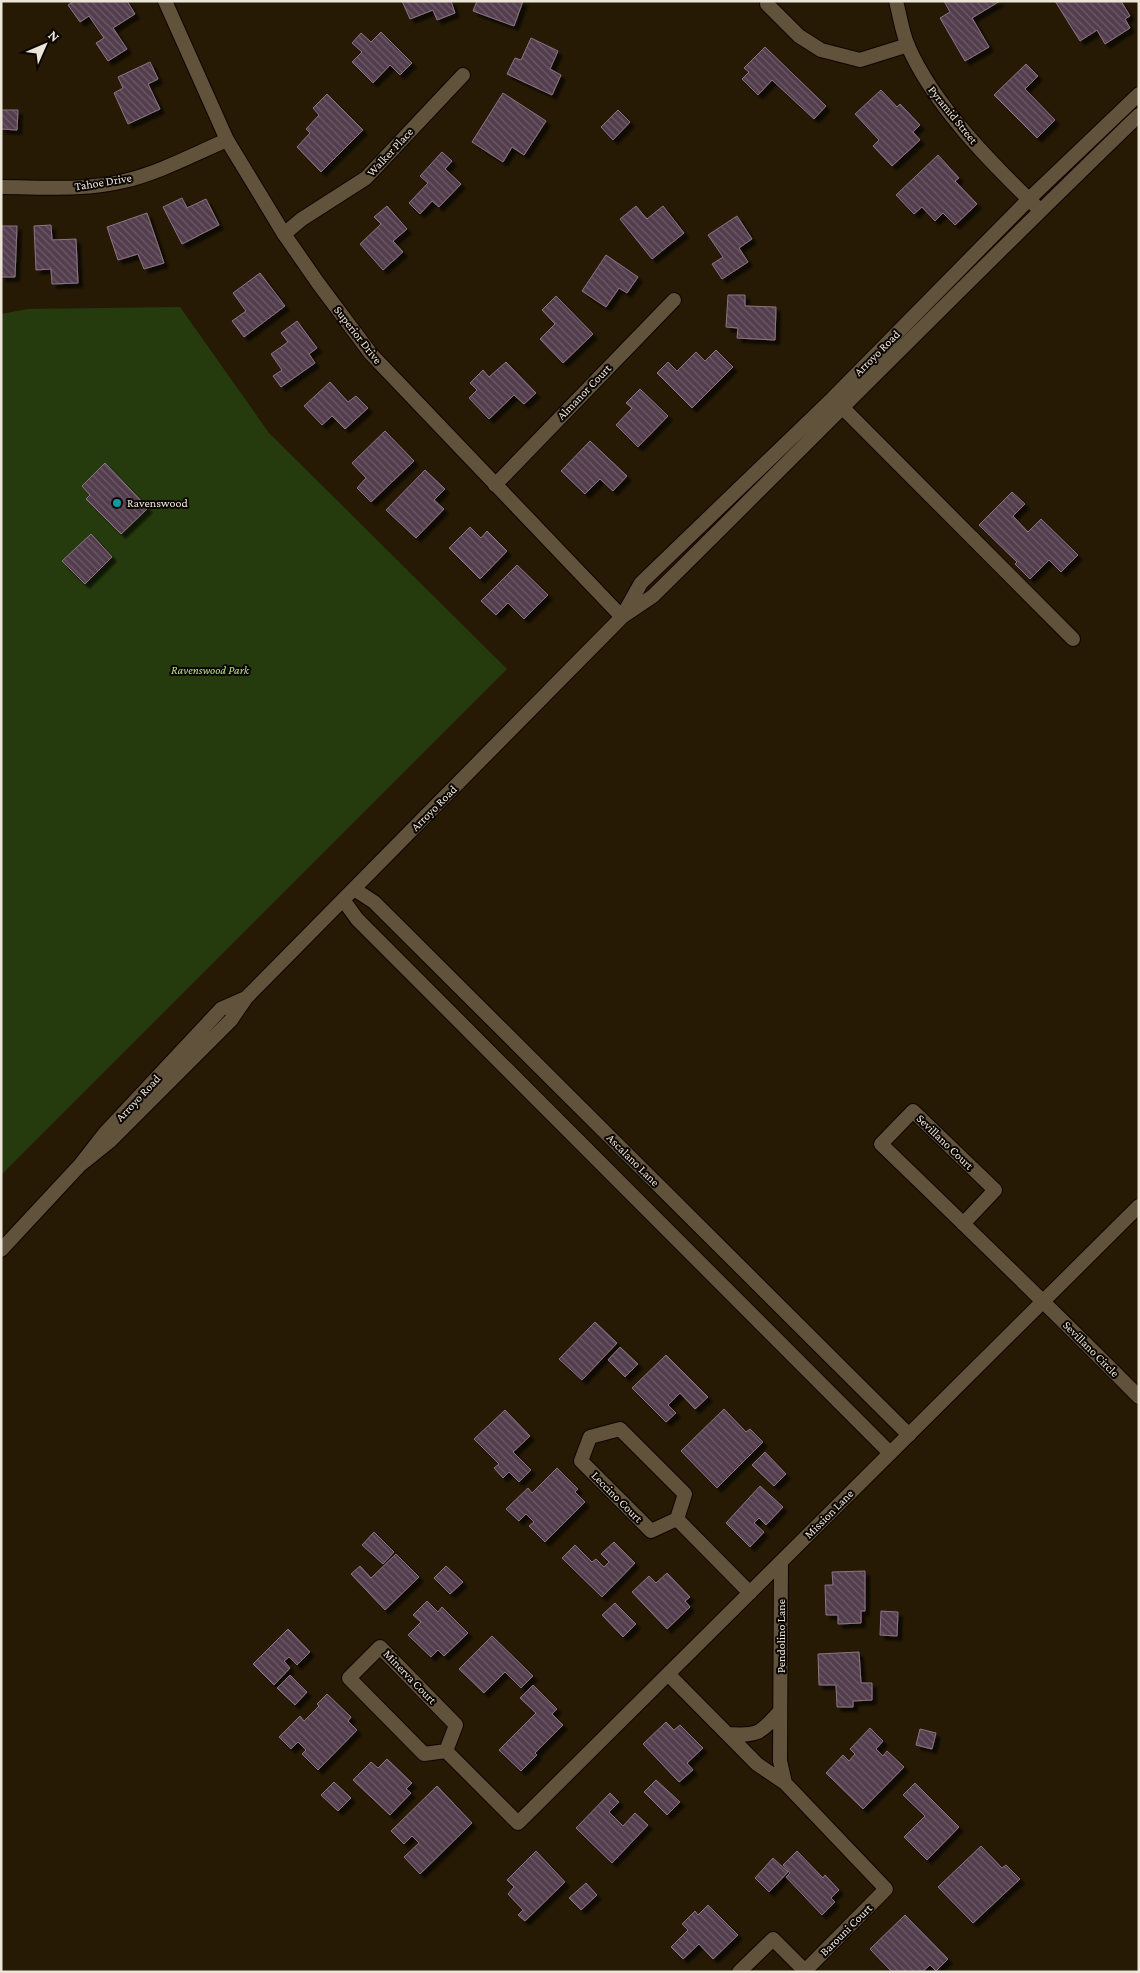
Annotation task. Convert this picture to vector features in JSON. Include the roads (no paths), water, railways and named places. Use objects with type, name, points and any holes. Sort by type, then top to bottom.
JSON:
[{"type":"street","name":"Superior Drive","points":[[165,1],[227,140],[284,234],[371,354],[622,618]]},
{"type":"street","name":"Pyramid Street","points":[[896,1],[908,45],[928,84],[1003,174],[1040,210]]},
{"type":"street","points":[[767,4],[799,36],[821,50],[860,60],[908,45]]},
{"type":"street","name":"Walker Place","points":[[284,234],[302,219],[366,178],[463,75]]},
{"type":"street","name":"Arroyo Road","points":[[622,618],[641,583],[832,398],[1029,199],[1139,94]]},
{"type":"street","name":"Arroyo Road","points":[[1,1250],[80,1165],[110,1142],[232,1020],[246,998],[622,618],[653,596],[1040,210],[1139,114]]},
{"type":"street","name":"Tahoe Drive","points":[[1,187],[83,187],[124,181],[170,165],[227,140]]},
{"type":"street","name":"Almanor Court","points":[[495,485],[674,300]]},
{"type":"street","points":[[832,398],[1074,639]]},
{"type":"street","name":"Ascalano Lane","points":[[354,889],[378,906],[909,1435]]},
{"type":"street","name":"Ascalano Lane","points":[[344,900],[364,926],[890,1453]]},
{"type":"street","name":"Sevillano Court","points":[[963,1224],[995,1190],[912,1111],[881,1144],[963,1224],[1044,1300]]},
{"type":"street","name":"Mission Lane","points":[[446,1751],[518,1823],[1139,1206]]},
{"type":"street","name":"Sevillano Circle","points":[[1044,1300],[1139,1397]]},
{"type":"street","name":"Leccino Court","points":[[620,1429],[685,1494],[677,1519],[651,1531],[581,1462],[590,1437],[620,1429]]},
{"type":"street","points":[[677,1519],[750,1593]]},
{"type":"street","name":"Pendolino Lane","points":[[781,1562],[780,1761],[785,1784]]},
{"type":"street","name":"Minerva Court","points":[[380,1647],[456,1725],[446,1751],[424,1754],[349,1678],[380,1647]]},
{"type":"street","points":[[668,1674],[757,1764],[785,1784]]},
{"type":"street","points":[[728,1734],[746,1735],[758,1733],[780,1711]]},
{"type":"street","name":"Barouni Court","points":[[739,1972],[773,1939],[805,1972],[886,1889],[785,1784]]},
{"type":"place","name":"Ravenswood","points":[[117,503]]},
{"type":"park label","name":"Ravenswood Park","points":[[210,670]]}]
